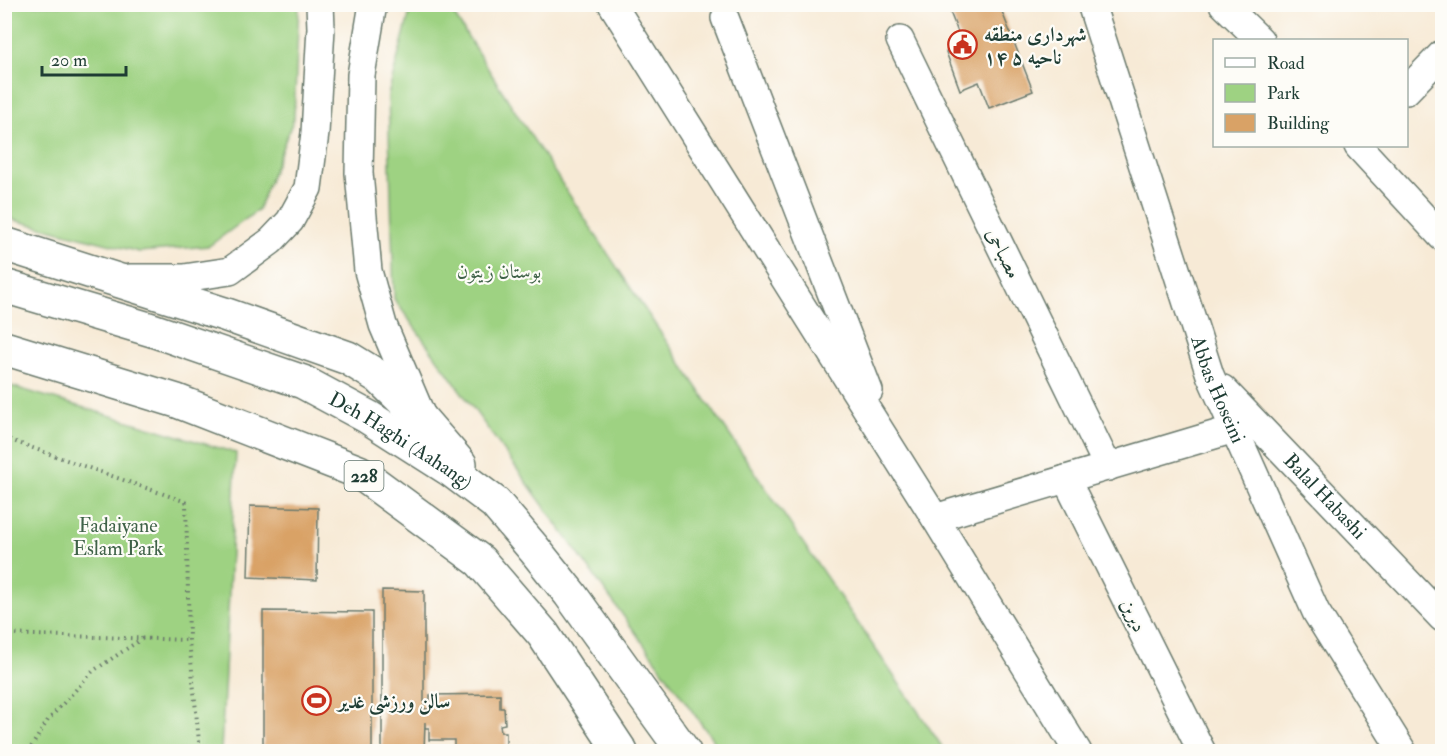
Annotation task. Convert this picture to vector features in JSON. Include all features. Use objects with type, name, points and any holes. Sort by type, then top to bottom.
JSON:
[{"type":"main road","points":[[4,244],[224,314],[348,358],[380,377],[455,457],[480,492]]},
{"type":"main road","name":"Deh Haghi (Aahang)","points":[[4,286],[152,330],[303,382],[368,417],[451,470],[495,503],[570,594],[684,752]]},
{"type":"main road","name":"228","points":[[4,348],[177,401],[359,472],[480,561],[543,634],[621,752]]},
{"type":"street","points":[[110,278],[183,278],[230,271],[271,241],[290,221],[308,188],[315,133],[321,28],[320,4]]},
{"type":"street","points":[[374,4],[361,75],[359,173],[368,271],[383,325],[425,424]]},
{"type":"street","points":[[612,4],[935,518],[1078,752]]},
{"type":"street","name":"Abbas Hoseini","points":[[1091,4],[1210,375],[1316,612],[1403,752]]},
{"type":"street","points":[[1223,4],[1259,39]]},
{"type":"street","points":[[725,18],[891,448]]},
{"type":"street","name":"مصباحی","points":[[900,40],[1108,467]]},
{"type":"street","points":[[1408,90],[1443,54]]},
{"type":"street","points":[[1359,147],[1443,237]]},
{"type":"street","name":"Balal Habashi","points":[[1210,375],[1443,618]]},
{"type":"street","points":[[935,518],[1234,429]]},
{"type":"street","name":"دیرین","points":[[1066,479],[1202,752]]},
{"type":"path","points":[[4,438],[186,502],[189,640],[200,752]]},
{"type":"path","points":[[4,634],[189,640]]},
{"type":"path","points":[[28,752],[48,720],[93,671],[143,638]]},
{"type":"green space","name":"بوستان زیتون","points":[[412,4],[448,5],[630,288],[945,751],[721,751],[394,299],[388,95]]},
{"type":"green space","points":[[4,5],[299,5],[294,118],[258,210],[209,246],[139,252],[14,220],[5,215]]},
{"type":"green space","name":"Fadaiyane Eslam Park","points":[[4,384],[236,453],[221,751],[5,751]]},
{"type":"building","points":[[968,4],[999,4],[1033,91],[989,108],[979,82],[960,90],[946,52],[963,45],[950,12]]},
{"type":"building","points":[[250,506],[318,508],[317,580],[248,577]]},
{"type":"building","points":[[382,590],[424,591],[424,709],[430,709],[430,695],[500,694],[500,708],[504,708],[505,724],[500,725],[501,732],[506,732],[506,752],[447,752],[447,749],[454,749],[454,740],[429,740],[429,728],[425,728],[425,722],[424,751],[382,750]]},
{"type":"building","name":"سالن ورزشی غدیر","points":[[263,611],[372,612],[372,752],[263,752]]},
{"type":"place","name":"شهرداری منطقه ۱۴ ناحیه ۵","points":[[963,45]]},
{"type":"place","name":"سالن ورزشی غدیر","points":[[317,701]]}]
